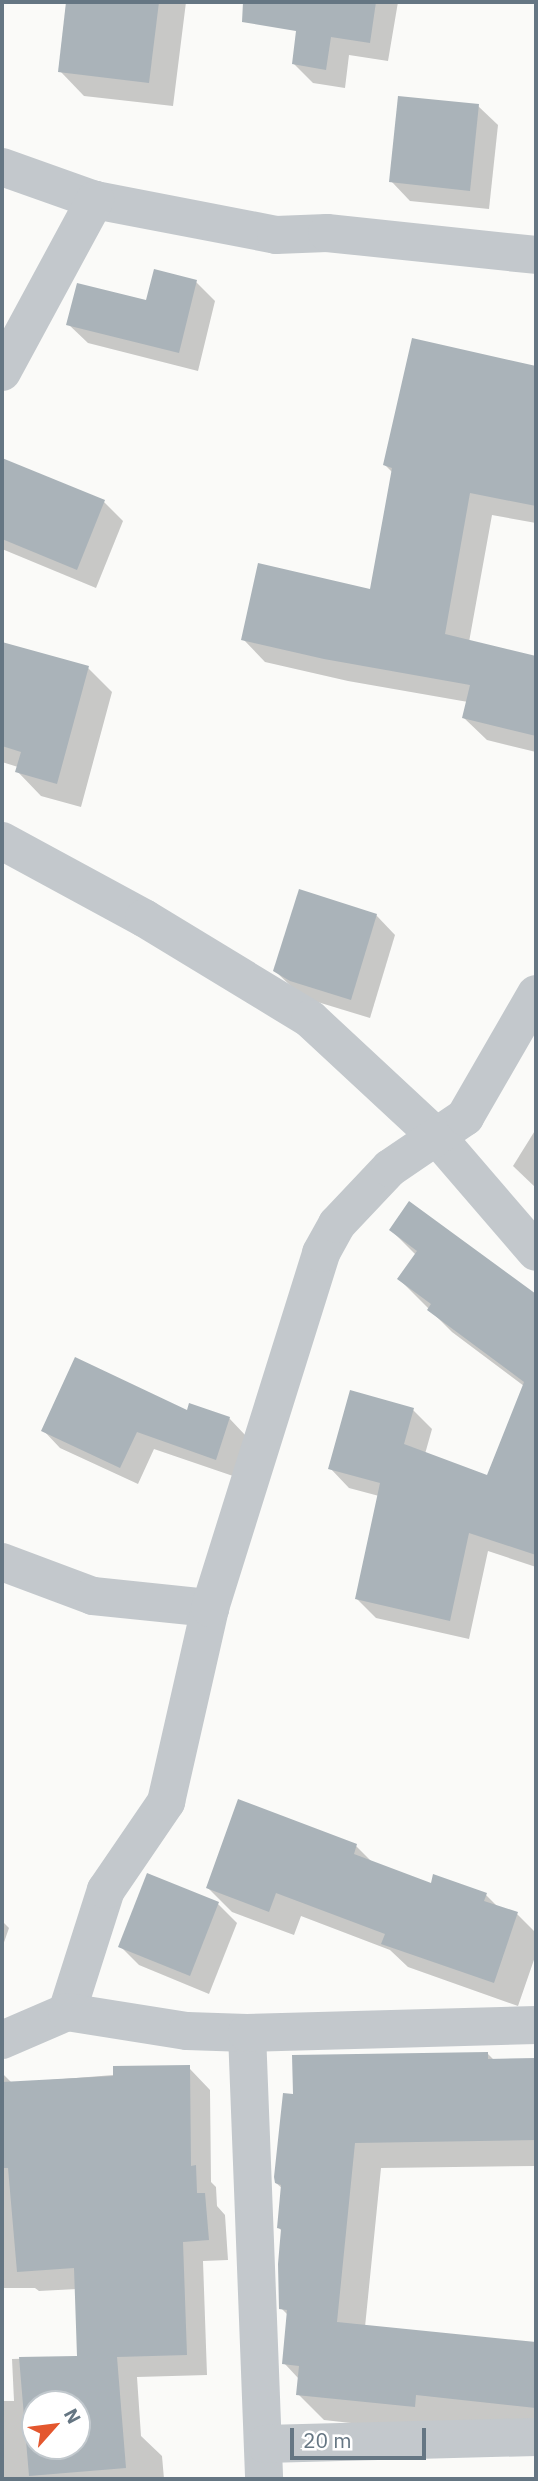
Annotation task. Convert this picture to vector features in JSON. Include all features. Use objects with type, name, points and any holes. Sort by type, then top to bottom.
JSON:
[{"type":"street","points":[[2,167],[95,200],[276,235],[327,233],[536,255]]},
{"type":"street","points":[[2,372],[95,200]]},
{"type":"street","points":[[2,841],[144,918],[310,1019],[438,1138],[536,1252]]},
{"type":"street","points":[[66,2011],[106,1890],[166,1802],[209,1608],[321,1253],[337,1224],[390,1168],[438,1138],[465,1116],[536,994]]},
{"type":"street","points":[[2,1562],[93,1596],[209,1608]]},
{"type":"street","points":[[2,2040],[66,2011],[187,2031],[247,2033],[536,2025]]},
{"type":"street","points":[[247,2033],[265,2461],[536,2437]]},
{"type":"building","points":[[66,2],[159,2],[149,83],[58,72]]},
{"type":"building","points":[[243,2],[376,2],[370,43],[331,37],[326,70],[292,64],[296,31],[242,22]]},
{"type":"building","points":[[398,96],[479,104],[470,191],[389,182]]},
{"type":"building","points":[[154,269],[197,280],[179,353],[66,325],[77,283],[146,300]]},
{"type":"building","points":[[412,338],[536,366],[536,506],[470,493],[445,634],[536,656],[536,736],[462,718],[470,685],[324,659],[241,640],[258,563],[370,589],[392,468],[383,465]]},
{"type":"building","points":[[2,458],[105,500],[77,570],[2,539]]},
{"type":"building","points":[[2,642],[89,666],[57,784],[15,772],[21,752],[2,746]]},
{"type":"building","points":[[299,889],[377,914],[351,1000],[290,981],[273,971]]},
{"type":"building","points":[[409,1201],[536,1294],[536,1555],[469,1533],[450,1621],[355,1599],[380,1483],[328,1469],[350,1390],[414,1408],[404,1444],[487,1475],[524,1382],[427,1310],[431,1304],[397,1279],[417,1251],[389,1230]]},
{"type":"building","points":[[75,1357],[187,1410],[189,1403],[230,1417],[216,1460],[137,1432],[120,1468],[41,1431]]},
{"type":"building","points":[[238,1799],[357,1844],[354,1854],[431,1883],[433,1874],[487,1893],[484,1901],[518,1912],[494,1983],[381,1944],[385,1934],[276,1893],[269,1912],[206,1888]]},
{"type":"building","points":[[147,1873],[219,1902],[190,1976],[118,1947]]},
{"type":"building","points":[[488,2052],[488,2059],[536,2058],[536,2140],[355,2143],[337,2322],[536,2342],[536,2408],[416,2395],[415,2407],[296,2395],[299,2366],[282,2364],[287,2310],[279,2309],[278,2264],[281,2229],[277,2228],[281,2185],[275,2183],[274,2177],[283,2093],[293,2094],[292,2055]]},
{"type":"building","points":[[190,2065],[191,2166],[196,2165],[197,2193],[205,2193],[209,2240],[183,2242],[187,2355],[117,2357],[126,2468],[29,2476],[28,2460],[91,2460],[91,2390],[22,2390],[19,2357],[77,2356],[74,2268],[17,2272],[8,2168],[2,2168],[2,2082],[113,2076],[113,2066]]}]
